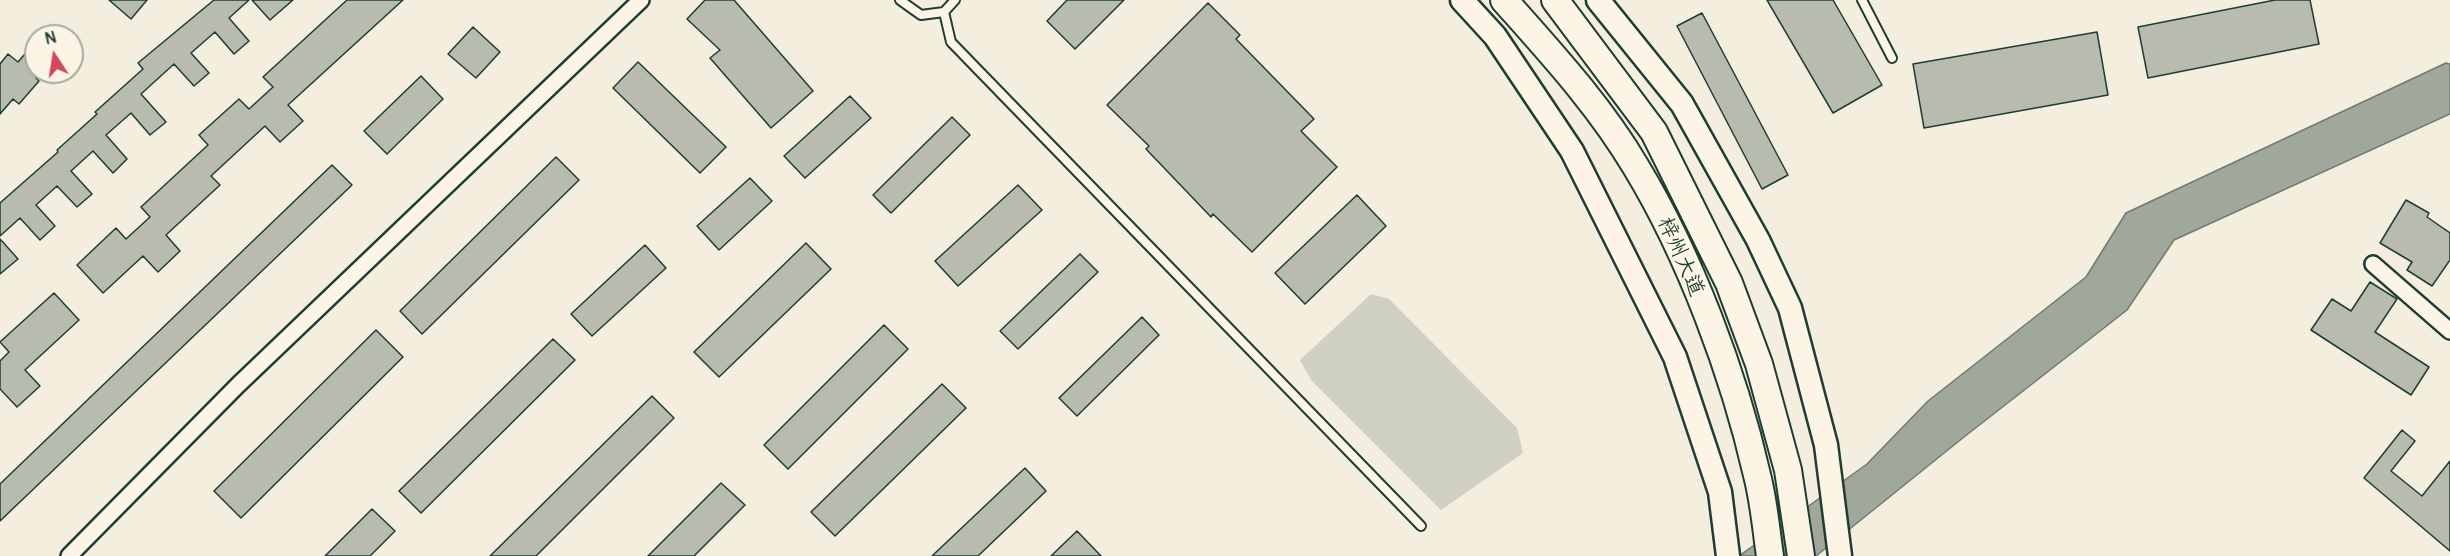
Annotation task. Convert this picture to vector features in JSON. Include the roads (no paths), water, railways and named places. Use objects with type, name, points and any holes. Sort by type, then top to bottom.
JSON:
[{"type":"highway","name":"梓州大道","points":[[1504,0],[1582,90],[1636,166],[1681,252],[1729,374],[1758,476],[1770,556]]},
{"type":"highway","name":"梓州大道","points":[[1555,0],[1654,132],[1729,283],[1759,364],[1788,470],[1801,556]]},
{"type":"main road","points":[[1462,0],[1495,36],[1572,151],[1675,357],[1719,492],[1728,556]]},
{"type":"main road","points":[[1598,0],[1682,104],[1758,240],[1790,308],[1826,445],[1840,556]]},
{"type":"street","points":[[69,556],[238,385],[641,0]]},
{"type":"street","points":[[2373,264],[2450,331]]},
{"type":"lane","points":[[900,0],[921,15],[944,12],[955,0]]},
{"type":"lane","points":[[1862,0],[1892,58]]},
{"type":"lane","points":[[944,12],[951,42],[1420,526]]}]
